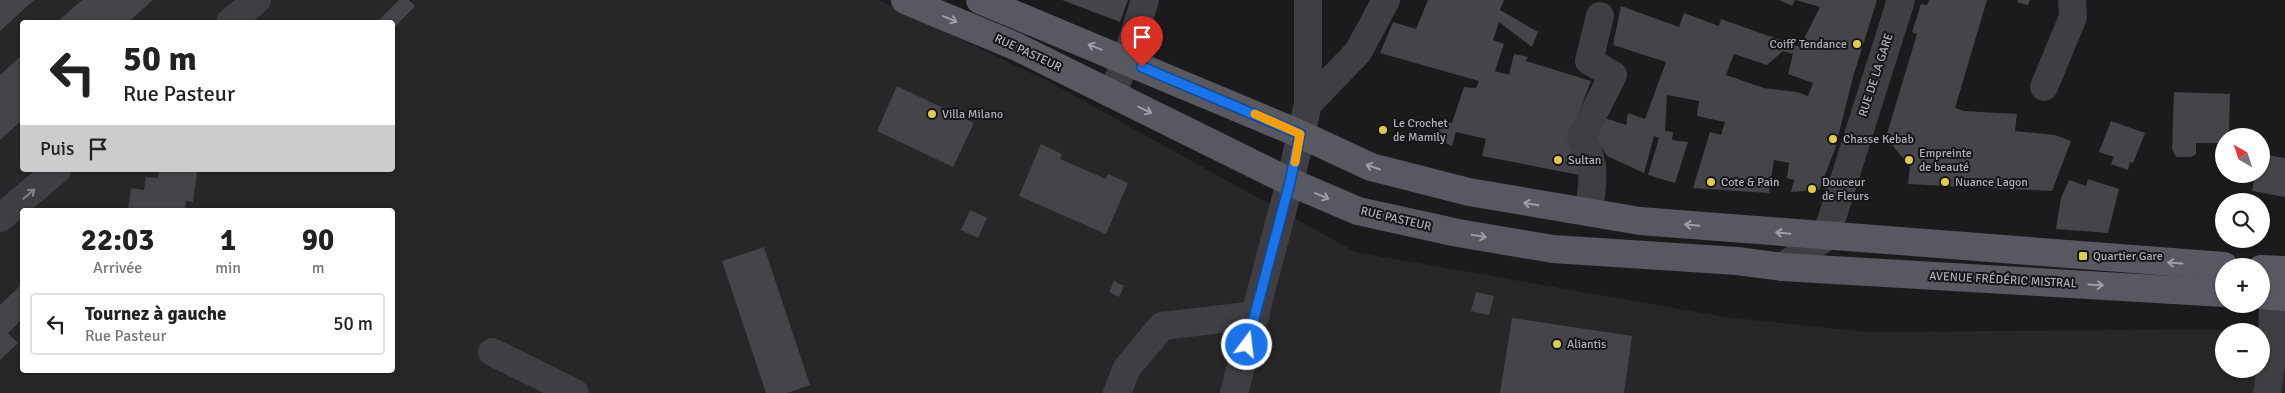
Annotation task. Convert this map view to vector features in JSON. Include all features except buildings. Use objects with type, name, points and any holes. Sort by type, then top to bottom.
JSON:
[{"type":"main road","name":"RUE PASTEUR","points":[[905,0],[1015,46],[1290,182],[1358,211],[1458,233],[1543,248],[1782,267]]},
{"type":"main road","points":[[980,0],[1300,134],[1371,167],[1469,192],[1640,220],[1815,244],[2071,256],[2215,265]]},
{"type":"main road","name":"AVENUE FRÉDÉRIC MISTRAL","points":[[1782,267],[2215,292]]},
{"type":"main road","points":[[2270,269],[2285,270]]},
{"type":"street","points":[[232,20],[257,0]]},
{"type":"street","points":[[1112,94],[1126,60],[1145,0]]},
{"type":"street","points":[[1234,393],[1290,182],[1308,104],[1308,0]]},
{"type":"street","points":[[1308,104],[1358,52],[1386,0]]},
{"type":"street","name":"RUE DE LA GARE","points":[[1815,244],[1901,0]]},
{"type":"street","points":[[2044,87],[2073,17],[2072,0]]},
{"type":"street","points":[[1589,212],[1594,167],[1589,150],[1581,138],[1613,75],[1589,60],[1600,16]]},
{"type":"street","points":[[0,218],[55,172]]},
{"type":"street","points":[[1782,267],[1815,244]]},
{"type":"street","points":[[2267,393],[2278,367],[2276,293]]},
{"type":"street","points":[[1117,393],[1127,368],[1162,326],[1256,314]]},
{"type":"street","points":[[492,352],[575,393]]},
{"type":"shaded area","points":[[0,0],[879,0],[1050,82],[1355,252],[1725,317],[1865,332],[2215,330],[2215,378],[2270,378],[2270,329],[2285,329],[2285,393],[0,393]]},
{"type":"slow traffic","points":[[1255,114],[1300,134],[1295,162]]},
{"type":"place","name":"Coiff' Tendance","points":[[1857,44]]},
{"type":"place","name":"Villa Milano","points":[[932,114]]},
{"type":"place","name":"Le Crochet de Mamily","points":[[1383,130]]},
{"type":"place","name":"Chasse Kebab","points":[[1833,139]]},
{"type":"place","name":"Sultan","points":[[1558,160]]},
{"type":"place","name":"Empreinte de beauté","points":[[1909,160]]},
{"type":"place","name":"Cote & Pain","points":[[1711,182]]},
{"type":"place","name":"Nuance Lagon","points":[[1945,182]]},
{"type":"place","name":"Douceur de Fleurs","points":[[1812,189]]},
{"type":"place","name":"Quartier Gare","points":[[2083,256]]},
{"type":"place","name":"Aliantis","points":[[1557,344]]},
{"type":"route","points":[[1142,67],[1300,134],[1290,182],[1247,345]]}]
